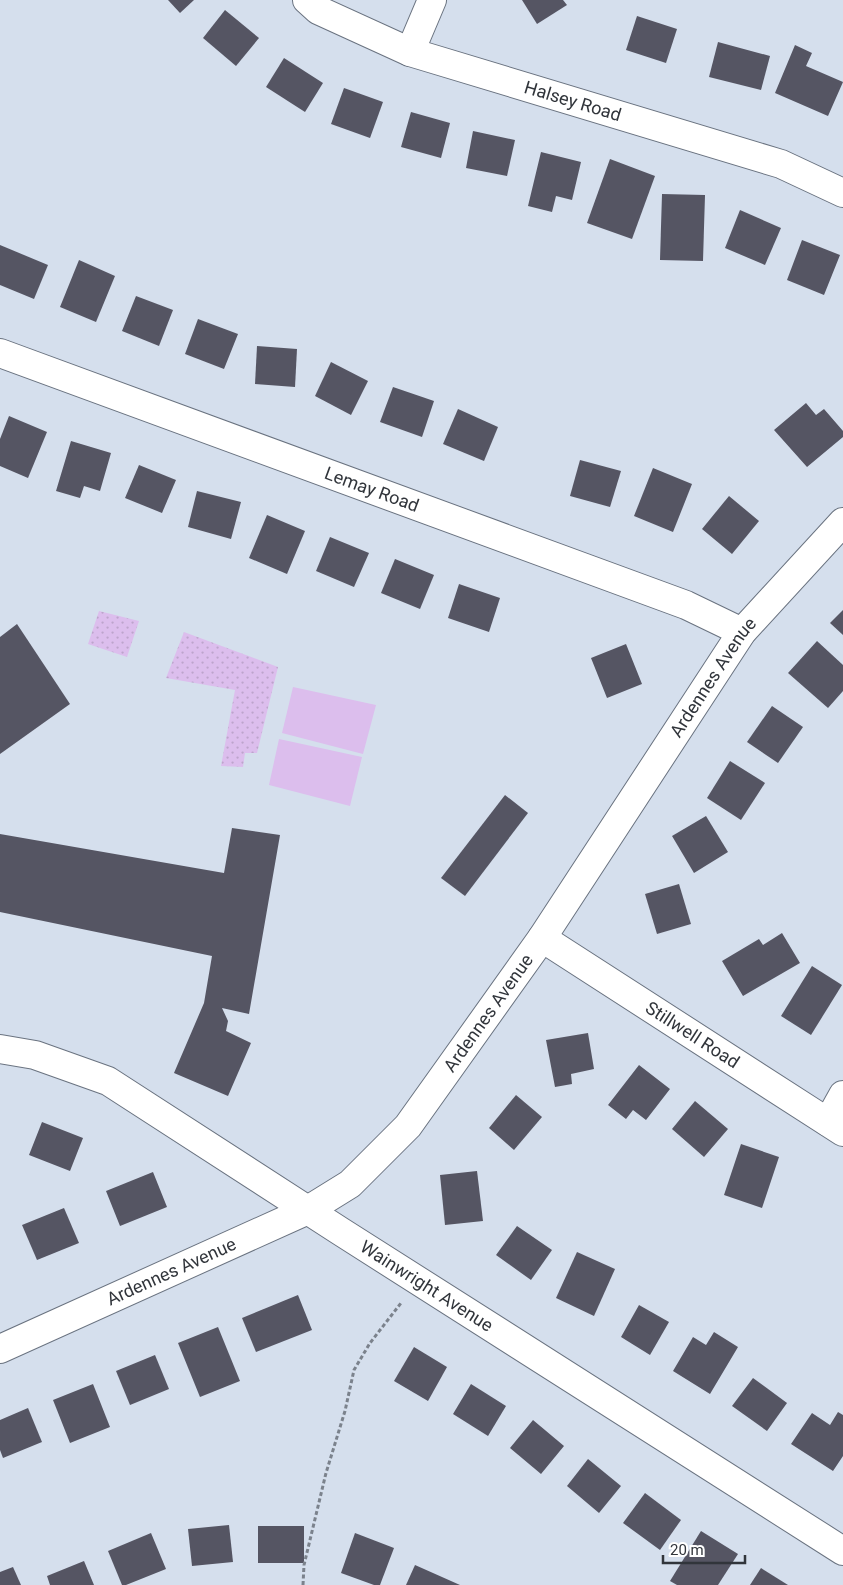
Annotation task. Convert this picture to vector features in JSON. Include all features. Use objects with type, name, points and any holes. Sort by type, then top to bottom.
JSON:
[{"type":"street","name":"Halsey Road","points":[[307,0],[318,10],[410,52],[781,164],[843,193]]},
{"type":"street","points":[[410,52],[432,0]]},
{"type":"street","name":"Lemay Road","points":[[0,353],[686,605],[742,632]]},
{"type":"street","name":"Ardennes Avenue","points":[[0,1349],[308,1210],[350,1184],[408,1126],[542,938],[742,632],[843,522]]},
{"type":"street","name":"Stillwell Road","points":[[542,938],[835,1127]]},
{"type":"street","name":"Wainwright Avenue","points":[[0,1049],[35,1055],[108,1081],[843,1552]]},
{"type":"street","points":[[835,1127],[843,1095]]},
{"type":"path","points":[[303,1585],[304,1565],[326,1473],[345,1411],[354,1370],[370,1343],[418,1281]]},
{"type":"shaded area","points":[[99,611],[139,621],[127,657],[88,644]]},
{"type":"shaded area","points":[[184,632],[278,667],[257,753],[245,753],[243,767],[221,766],[235,690],[166,678]]},
{"type":"shaded area","points":[[293,687],[376,705],[363,754],[282,733]]},
{"type":"shaded area","points":[[279,739],[362,757],[350,806],[269,785]]},
{"type":"building","points":[[168,0],[194,0],[180,13]]},
{"type":"building","points":[[522,0],[563,0],[567,5],[537,24]]},
{"type":"building","points":[[225,10],[259,38],[236,66],[203,38]]},
{"type":"building","points":[[637,16],[677,29],[666,63],[626,50]]},
{"type":"building","points":[[718,42],[770,56],[761,90],[709,77]]},
{"type":"building","points":[[795,45],[812,53],[806,66],[843,82],[828,116],[775,93]]},
{"type":"building","points":[[284,58],[323,83],[305,112],[266,87]]},
{"type":"building","points":[[344,88],[383,102],[370,138],[331,124]]},
{"type":"building","points":[[411,112],[450,123],[441,158],[401,147]]},
{"type":"building","points":[[473,131],[515,140],[507,176],[466,168]]},
{"type":"building","points":[[541,152],[581,162],[572,200],[556,196],[552,212],[528,206]]},
{"type":"building","points":[[610,159],[655,176],[632,239],[587,223]]},
{"type":"building","points":[[662,194],[705,195],[703,261],[660,260]]},
{"type":"building","points":[[740,210],[781,228],[765,265],[725,248]]},
{"type":"building","points":[[802,240],[840,255],[824,295],[787,280]]},
{"type":"building","points":[[0,245],[48,265],[34,299],[0,285]]},
{"type":"building","points":[[79,260],[115,276],[96,322],[60,307]]},
{"type":"building","points":[[136,296],[173,310],[159,346],[122,331]]},
{"type":"building","points":[[198,319],[238,334],[224,369],[185,354]]},
{"type":"building","points":[[257,346],[297,349],[295,387],[255,384]]},
{"type":"building","points":[[331,362],[368,381],[351,415],[315,396]]},
{"type":"building","points":[[393,387],[434,401],[422,437],[380,422]]},
{"type":"building","points":[[806,403],[816,415],[824,409],[843,431],[843,437],[807,467],[774,430]]},
{"type":"building","points":[[458,409],[498,427],[484,461],[443,444]]},
{"type":"building","points":[[9,416],[47,432],[28,478],[0,466],[0,439]]},
{"type":"building","points":[[71,441],[111,453],[100,491],[84,486],[80,498],[56,491]]},
{"type":"building","points":[[580,460],[621,471],[610,507],[570,496]]},
{"type":"building","points":[[139,465],[176,480],[162,513],[125,498]]},
{"type":"building","points":[[653,468],[692,484],[673,532],[634,516]]},
{"type":"building","points":[[197,491],[241,502],[231,539],[188,527]]},
{"type":"building","points":[[729,496],[759,521],[732,554],[702,529]]},
{"type":"building","points":[[267,515],[305,531],[287,574],[249,558]]},
{"type":"building","points":[[330,537],[369,553],[354,587],[316,571]]},
{"type":"building","points":[[395,559],[434,575],[420,609],[381,593]]},
{"type":"building","points":[[459,584],[500,598],[489,632],[448,618]]},
{"type":"building","points":[[843,610],[843,635],[830,623]]},
{"type":"building","points":[[17,624],[70,704],[0,754],[0,637]]},
{"type":"building","points":[[817,641],[843,665],[843,691],[828,708],[788,673]]},
{"type":"building","points":[[626,644],[642,684],[607,698],[591,658]]},
{"type":"building","points":[[772,706],[803,727],[778,763],[747,742]]},
{"type":"building","points":[[730,761],[765,783],[741,820],[707,798]]},
{"type":"building","points":[[505,795],[528,813],[465,896],[441,878]]},
{"type":"building","points":[[706,816],[728,852],[694,873],[672,836]]},
{"type":"building","points":[[232,828],[280,835],[249,1014],[222,1008],[228,1021],[226,1031],[251,1043],[228,1096],[174,1073],[204,1003],[212,956],[0,912],[0,834],[224,873]]},
{"type":"building","points":[[679,884],[691,924],[657,934],[645,894]]},
{"type":"building","points":[[782,933],[800,963],[743,996],[722,961],[759,939],[763,945]]},
{"type":"building","points":[[812,966],[842,985],[811,1035],[781,1016]]},
{"type":"building","points":[[588,1033],[594,1069],[571,1074],[572,1084],[555,1087],[546,1040]]},
{"type":"building","points":[[639,1065],[670,1089],[646,1120],[633,1110],[626,1119],[608,1105]]},
{"type":"building","points":[[516,1095],[542,1117],[514,1150],[489,1128]]},
{"type":"building","points":[[695,1101],[728,1129],[704,1157],[672,1129]]},
{"type":"building","points":[[42,1122],[83,1138],[70,1171],[29,1155]]},
{"type":"building","points":[[741,1144],[779,1157],[762,1208],[724,1195]]},
{"type":"building","points":[[477,1171],[483,1221],[445,1225],[440,1175]]},
{"type":"building","points":[[153,1172],[167,1207],[120,1226],[106,1191]]},
{"type":"building","points":[[64,1208],[79,1243],[37,1260],[22,1225]]},
{"type":"building","points":[[517,1226],[552,1250],[531,1280],[496,1255]]},
{"type":"building","points":[[577,1252],[615,1269],[594,1316],[556,1298]]},
{"type":"building","points":[[298,1295],[312,1330],[256,1352],[242,1318]]},
{"type":"building","points":[[639,1305],[669,1322],[650,1355],[621,1337]]},
{"type":"building","points":[[218,1327],[240,1381],[200,1397],[178,1343]]},
{"type":"building","points":[[714,1332],[738,1347],[710,1394],[673,1371],[693,1337],[706,1345]]},
{"type":"building","points":[[414,1347],[447,1367],[428,1401],[394,1381]]},
{"type":"building","points":[[155,1355],[169,1389],[130,1405],[116,1371]]},
{"type":"building","points":[[753,1378],[787,1403],[767,1431],[732,1406]]},
{"type":"building","points":[[93,1384],[110,1427],[70,1443],[53,1400]]},
{"type":"building","points":[[471,1384],[506,1406],[488,1436],[453,1414]]},
{"type":"building","points":[[28,1408],[42,1442],[3,1458],[0,1450],[0,1420]]},
{"type":"building","points":[[838,1412],[843,1415],[843,1456],[833,1471],[791,1444],[812,1413],[830,1425]]},
{"type":"building","points":[[533,1420],[564,1446],[541,1474],[510,1448]]},
{"type":"building","points":[[588,1459],[621,1486],[599,1513],[567,1486]]},
{"type":"building","points":[[645,1493],[681,1520],[660,1550],[623,1523]]},
{"type":"building","points":[[229,1525],[233,1562],[192,1566],[188,1529]]},
{"type":"building","points":[[258,1526],[304,1526],[304,1563],[258,1563]]},
{"type":"building","points":[[701,1531],[738,1554],[718,1585],[677,1585],[670,1581]]},
{"type":"building","points":[[151,1533],[166,1569],[122,1585],[108,1551]]},
{"type":"building","points":[[355,1533],[394,1548],[380,1585],[374,1585],[341,1573]]},
{"type":"building","points":[[84,1561],[94,1585],[50,1585],[47,1576]]},
{"type":"building","points":[[415,1565],[460,1585],[406,1585]]},
{"type":"building","points":[[13,1567],[21,1585],[0,1585],[0,1572]]},
{"type":"building","points":[[761,1568],[788,1585],[750,1585]]}]
